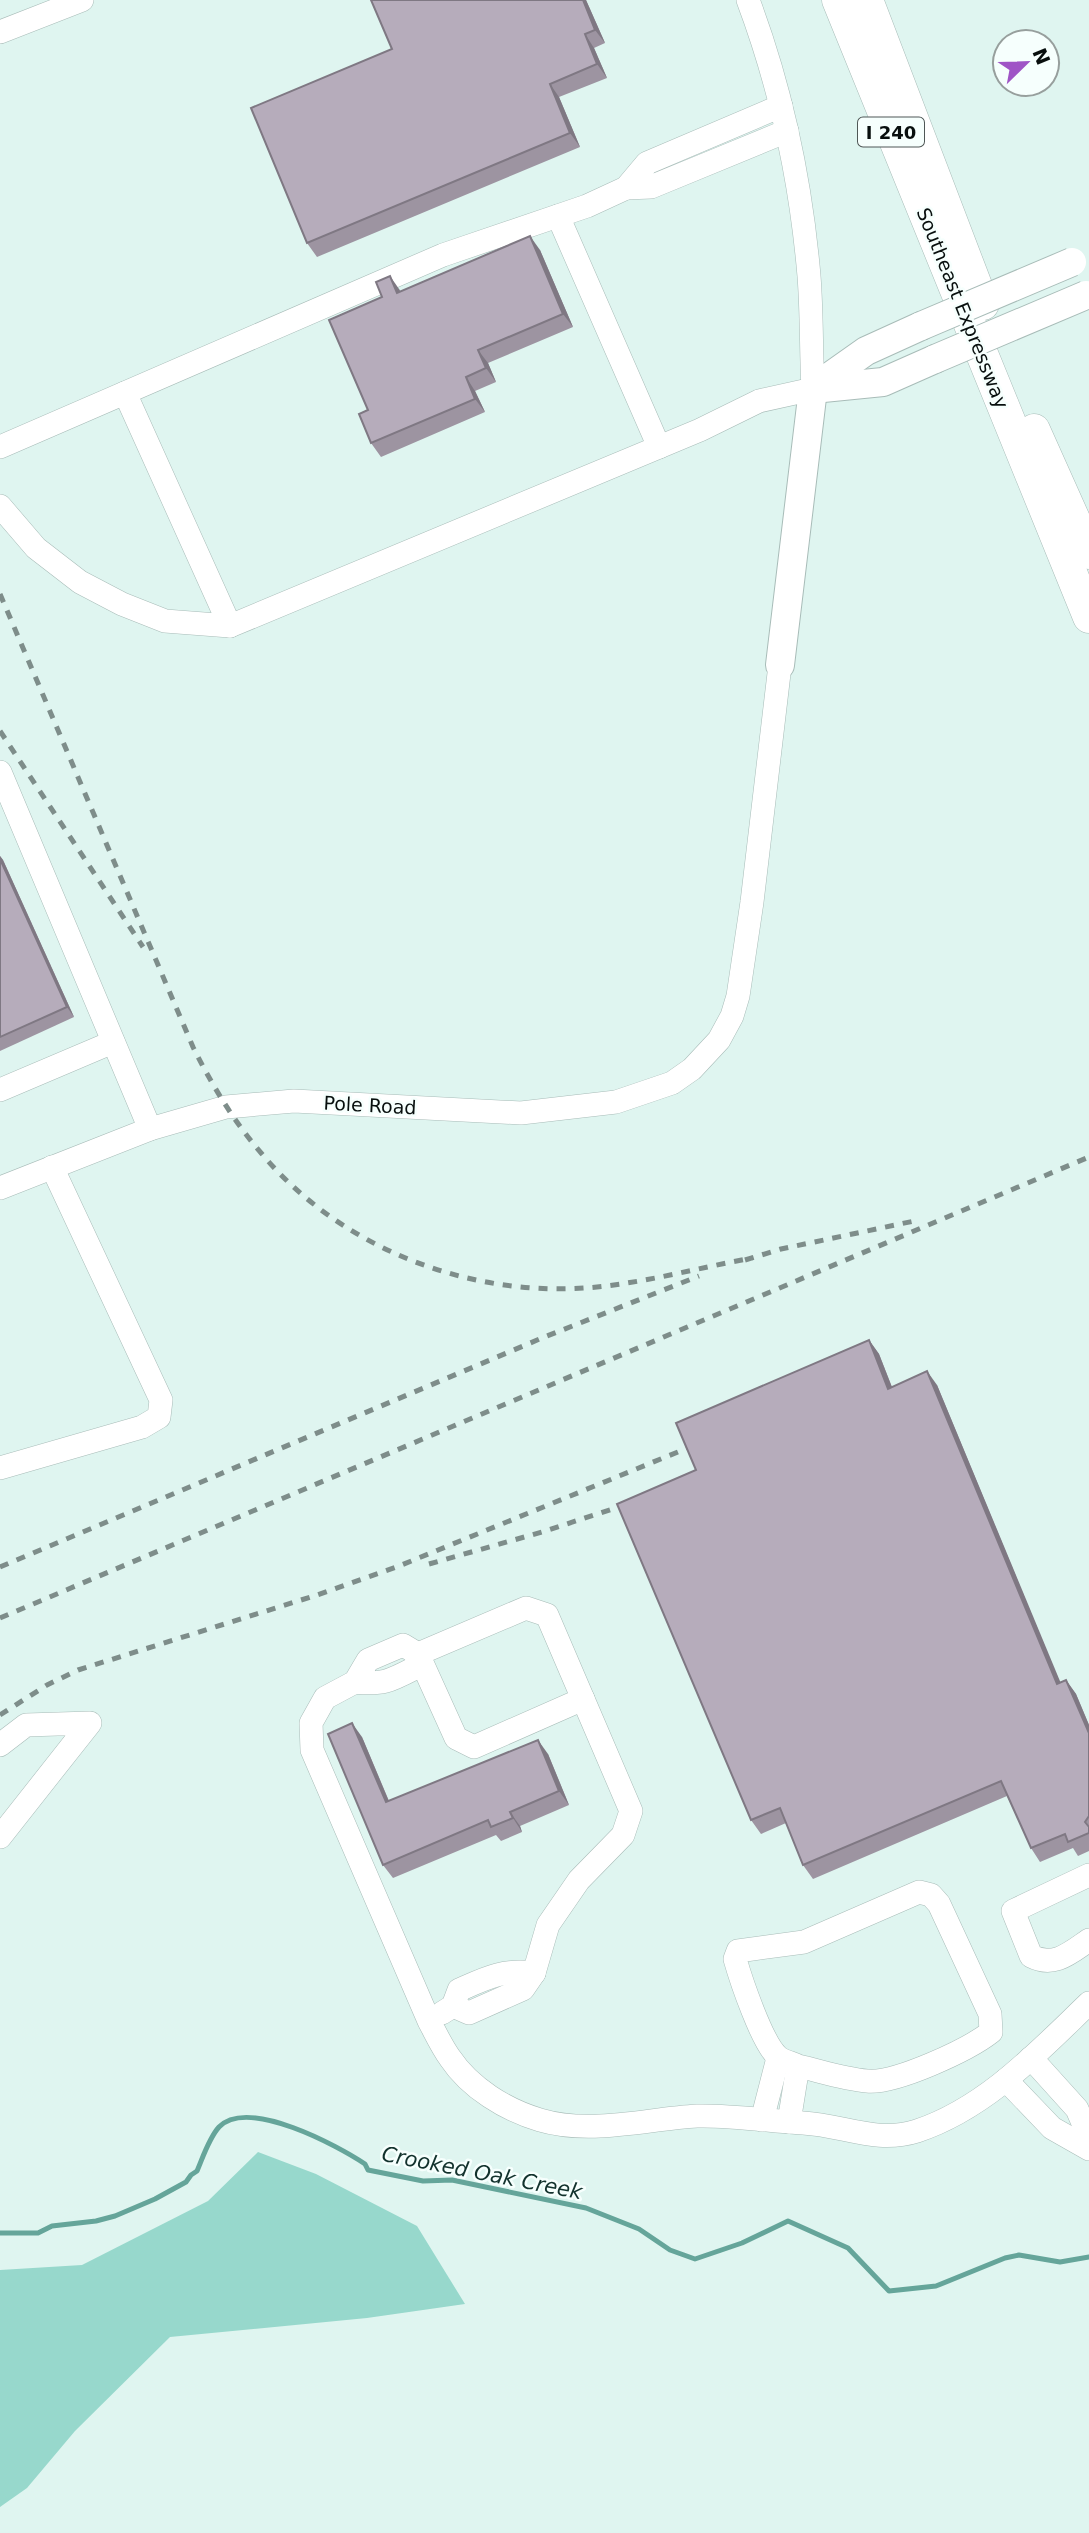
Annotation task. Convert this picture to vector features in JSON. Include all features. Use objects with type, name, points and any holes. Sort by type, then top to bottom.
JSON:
[{"type":"highway","points":[[821,0],[889,127]]},
{"type":"highway","name":"Southeast Expressway","points":[[838,0],[1089,617]]},
{"type":"highway","name":"Southeast Expressway","points":[[867,0],[1010,376],[1089,553]]},
{"type":"main road","points":[[780,664],[813,389],[866,351],[1080,258]]},
{"type":"main road","points":[[813,389],[883,382],[1087,295]]},
{"type":"street","points":[[0,32],[82,0]]},
{"type":"street","points":[[0,506],[36,548],[80,582],[122,604],[165,621],[230,626],[659,447],[759,401],[813,389],[809,276],[787,131],[764,44],[748,0]]},
{"type":"street","points":[[626,188],[646,163],[781,106]]},
{"type":"street","points":[[0,447],[443,255],[587,206],[626,188],[651,187],[787,131]]},
{"type":"street","points":[[558,216],[659,447]]},
{"type":"street","points":[[125,393],[230,626]]},
{"type":"street","name":"Pole Road","points":[[0,1188],[150,1129],[210,1110],[248,1103],[294,1101],[521,1113],[616,1102],[672,1083],[692,1069],[719,1040],[732,1016],[743,977],[780,664]]},
{"type":"street","points":[[0,772],[150,1129]]},
{"type":"street","points":[[0,1090],[113,1042]]},
{"type":"street","points":[[0,1468],[142,1427],[159,1417],[162,1400],[52,1167]]},
{"type":"street","points":[[418,1654],[526,1608],[547,1615],[631,1811],[623,1835],[579,1880],[548,1925],[534,1973],[523,1989],[469,2012],[453,2006],[429,2021]]},
{"type":"street","points":[[418,1654],[415,1668],[395,1678],[379,1684],[355,1682],[325,1698],[311,1723],[312,1750],[429,2021],[450,2059],[473,2085],[505,2105],[539,2120],[571,2127],[699,2116],[805,2123],[883,2137],[903,2135],[966,2109],[1006,2080],[1089,2003]]},
{"type":"street","points":[[418,1654],[456,1738],[474,1746],[583,1699]]},
{"type":"street","points":[[0,1745],[26,1725],[90,1723],[0,1837]]},
{"type":"street","points":[[1089,1875],[1013,1911],[1031,1956],[1041,1962],[1063,1958],[1089,1940]]},
{"type":"street","points":[[788,2062],[867,2081],[889,2080],[976,2043],[991,2032],[990,2014],[939,1904],[931,1895],[919,1892],[804,1942],[738,1951],[735,1959],[739,1975],[768,2044],[788,2062],[789,2123]]},
{"type":"street","points":[[1031,2058],[1077,2109],[1089,2137]]},
{"type":"street","points":[[762,2120],[788,2062]]},
{"type":"street","points":[[1006,2080],[1052,2128],[1089,2149]]},
{"type":"green space","points":[[258,2152],[316,2174],[417,2226],[465,2304],[367,2318],[170,2337],[75,2431],[27,2488],[0,2507],[0,2270],[82,2265],[208,2201]]},
{"type":"building","points":[[371,0],[583,0],[595,30],[585,34],[597,64],[550,84],[570,133],[307,243],[251,108],[392,49]]},
{"type":"building","points":[[530,236],[563,314],[478,350],[486,368],[466,377],[475,399],[371,443],[359,414],[368,410],[329,320],[382,297],[376,282],[390,276],[397,293]]},
{"type":"building","points":[[0,859],[67,1007],[0,1037]]},
{"type":"building","points":[[869,1340],[888,1389],[927,1371],[1057,1684],[1066,1680],[1089,1733],[1089,1816],[1085,1822],[1089,1833],[1068,1842],[1065,1834],[1031,1848],[1001,1781],[803,1865],[780,1808],[751,1820],[617,1504],[696,1470],[676,1423]]},
{"type":"building","points":[[352,1723],[386,1802],[538,1740],[559,1791],[510,1812],[513,1818],[491,1827],[488,1820],[383,1865],[328,1734]]},
{"type":"waterway","name":"Crooked Oak Creek","points":[[0,2233],[38,2233],[52,2226],[96,2221],[155,2199],[186,2182],[197,2171],[209,2142],[219,2127],[232,2119],[250,2118],[271,2121],[315,2136],[365,2164],[368,2170],[423,2181],[452,2180],[586,2208],[639,2229],[670,2250],[695,2259],[742,2243],[788,2221],[848,2248],[889,2291],[936,2286],[1019,2255],[1060,2262],[1089,2257]]},
{"type":"railway","points":[[0,594],[193,1047],[242,1129],[293,1187],[328,1215],[367,1239],[408,1259],[451,1274],[495,1284],[540,1288],[606,1286],[752,1258]]},
{"type":"railway","points":[[0,731],[143,947]]},
{"type":"railway","points":[[0,1618],[1089,1157]]},
{"type":"railway","points":[[745,1260],[781,1249],[919,1220]]},
{"type":"railway","points":[[0,1567],[542,1338],[699,1276]]},
{"type":"railway","points":[[0,1715],[47,1685],[78,1670],[317,1595],[399,1566],[690,1447]]},
{"type":"railway","points":[[429,1564],[542,1532],[637,1501]]}]
